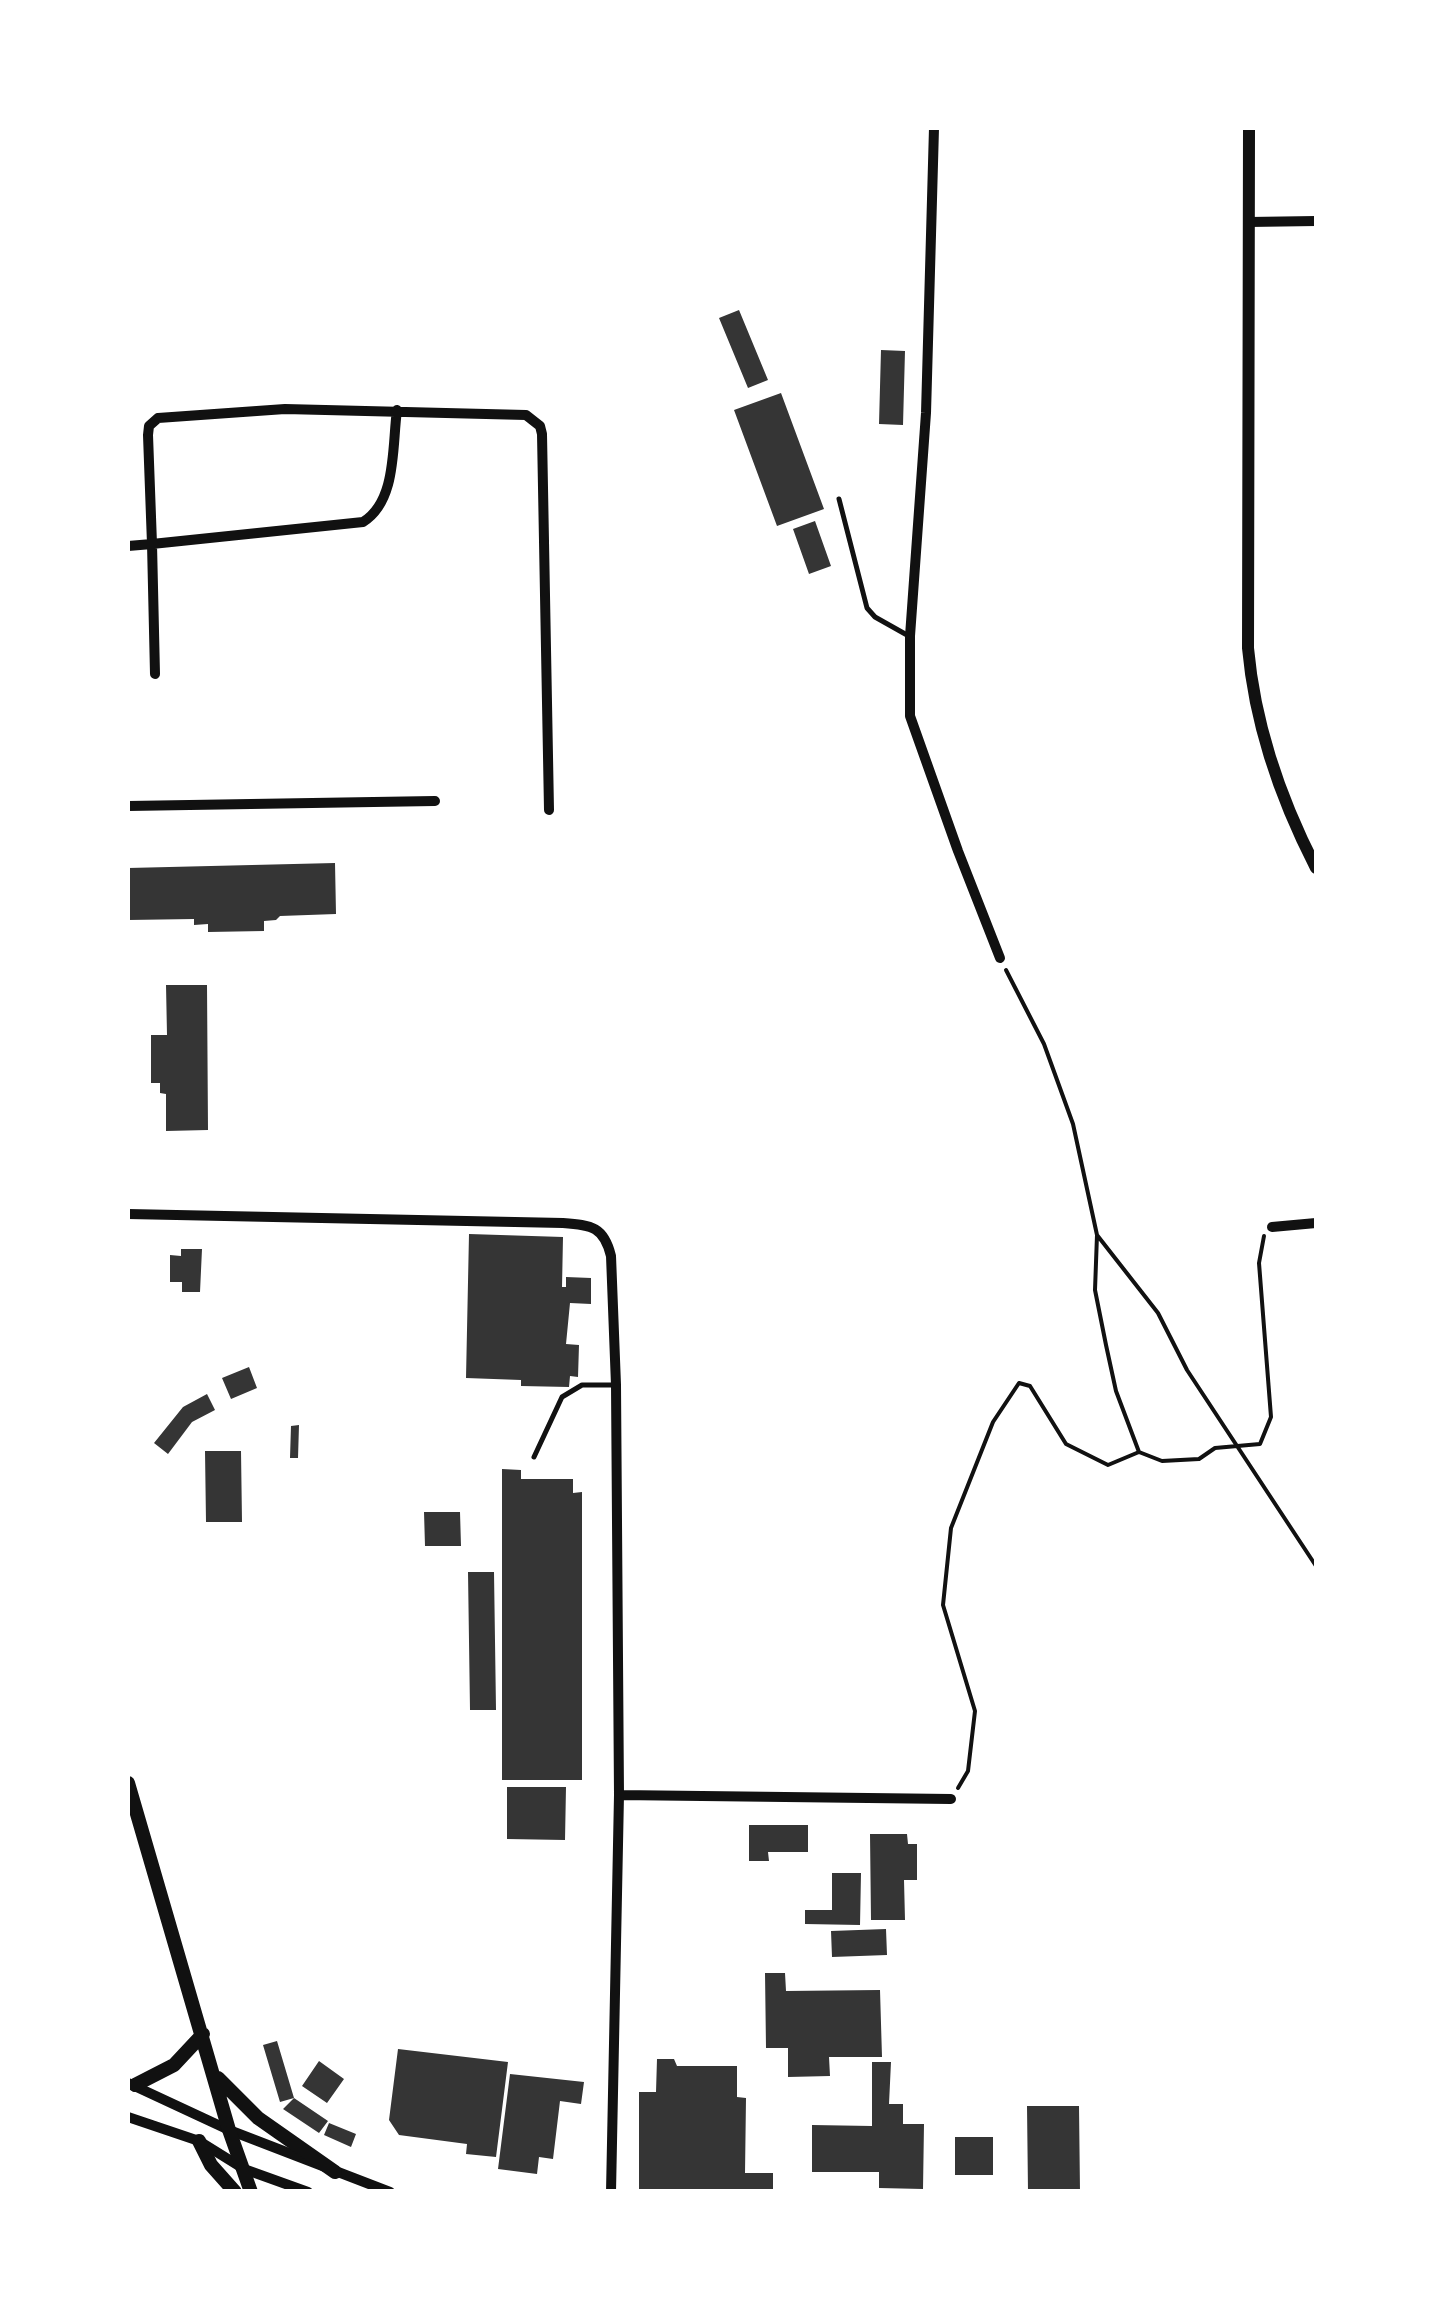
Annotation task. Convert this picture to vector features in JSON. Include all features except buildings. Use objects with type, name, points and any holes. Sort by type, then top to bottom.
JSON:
[{"type":"main road","points":[[128,1783],[229,2130],[251,2192]]},
{"type":"main road","points":[[132,2084],[174,2066],[203,2034]]},
{"type":"main road","points":[[214,2074],[258,2118],[335,2172]]},
{"type":"main road","points":[[200,2141],[211,2165],[234,2192]]},
{"type":"street","points":[[934,128],[926,413],[910,636],[910,716],[1000,958]]},
{"type":"street","points":[[1249,128],[1248,648],[1252,694],[1275,776],[1316,868]]},
{"type":"street","points":[[1249,222],[1316,221]]},
{"type":"street","points":[[128,546],[364,522],[376,514],[387,492],[397,410]]},
{"type":"street","points":[[155,674],[148,435],[153,420],[229,411],[397,410],[526,415],[540,426],[542,434],[550,810]]},
{"type":"street","points":[[128,806],[434,801]]},
{"type":"street","points":[[128,1214],[564,1224],[595,1228],[606,1238],[611,1256],[616,1385],[619,1795],[611,2192]]},
{"type":"street","points":[[1272,1227],[1316,1222]]},
{"type":"street","points":[[619,1795],[951,1799]]},
{"type":"street","points":[[132,2084],[229,2130],[390,2192]]},
{"type":"street","points":[[128,2117],[200,2141],[244,2169],[308,2192]]},
{"type":"lane","points":[[838,499],[867,608],[875,617],[910,636]]},
{"type":"lane","points":[[534,1457],[562,1397],[582,1386],[616,1385]]},
{"type":"path","points":[[1000,958],[1044,1044],[1073,1124],[1096,1235],[1095,1290],[1106,1346],[1116,1391],[1139,1452]]},
{"type":"path","points":[[951,1799],[968,1771],[975,1711],[943,1605],[951,1528],[993,1422],[1018,1383],[1030,1386],[1066,1444],[1108,1465],[1139,1452],[1162,1461],[1199,1459],[1215,1448],[1260,1444],[1271,1417],[1259,1263],[1262,1240],[1272,1227]]},
{"type":"path","points":[[1096,1235],[1158,1313],[1187,1370],[1316,1566]]}]
